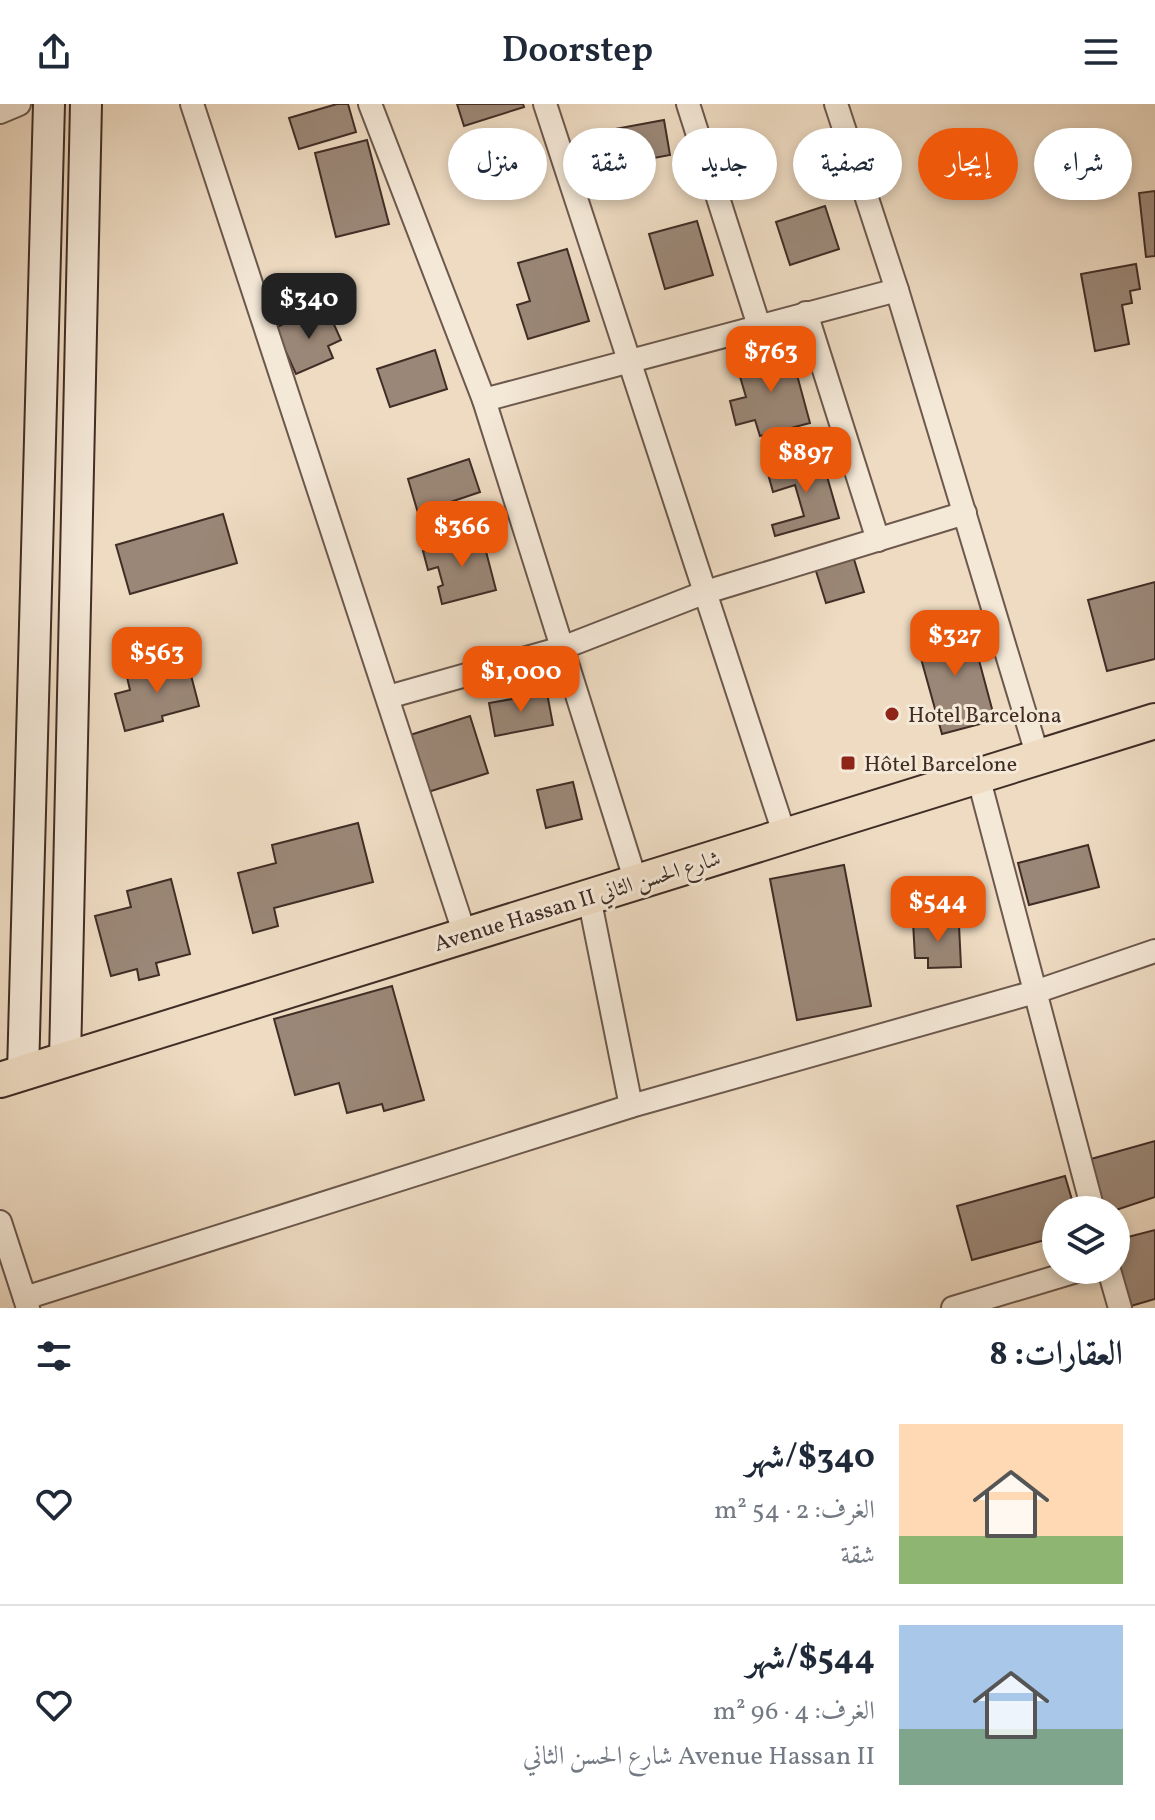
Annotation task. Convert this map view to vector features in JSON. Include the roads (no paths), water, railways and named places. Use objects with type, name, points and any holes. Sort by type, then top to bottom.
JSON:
[{"type":"main road","name":"Avenue Hassan II شارع الحسن الثاني","points":[[12,1076],[1155,721]]},
{"type":"street","points":[[0,112],[19,104]]},
{"type":"street","points":[[12,1076],[49,104]]},
{"type":"street","points":[[65,1060],[86,104]]},
{"type":"street","points":[[192,104],[465,935]]},
{"type":"street","points":[[370,104],[484,400],[636,882]]},
{"type":"street","points":[[545,104],[785,836]]},
{"type":"street","points":[[688,104],[759,326]]},
{"type":"street","points":[[836,104],[897,290],[1038,757]]},
{"type":"street","points":[[484,400],[897,290]]},
{"type":"street","points":[[806,313],[878,540]]},
{"type":"street","points":[[388,697],[562,648],[706,592],[965,513]]},
{"type":"street","points":[[978,776],[1089,1196]]},
{"type":"street","points":[[589,897],[631,1106]]},
{"type":"street","points":[[0,1222],[26,1303],[631,1106],[1035,992],[1155,951]]},
{"type":"street","points":[[953,1308],[1042,1281]]},
{"type":"street","points":[[1113,1284],[1120,1308]]},
{"type":"place","name":"Hotel Barcelona","points":[[892,714]]},
{"type":"place","name":"Hôtel Barcelone","points":[[848,763]]}]
